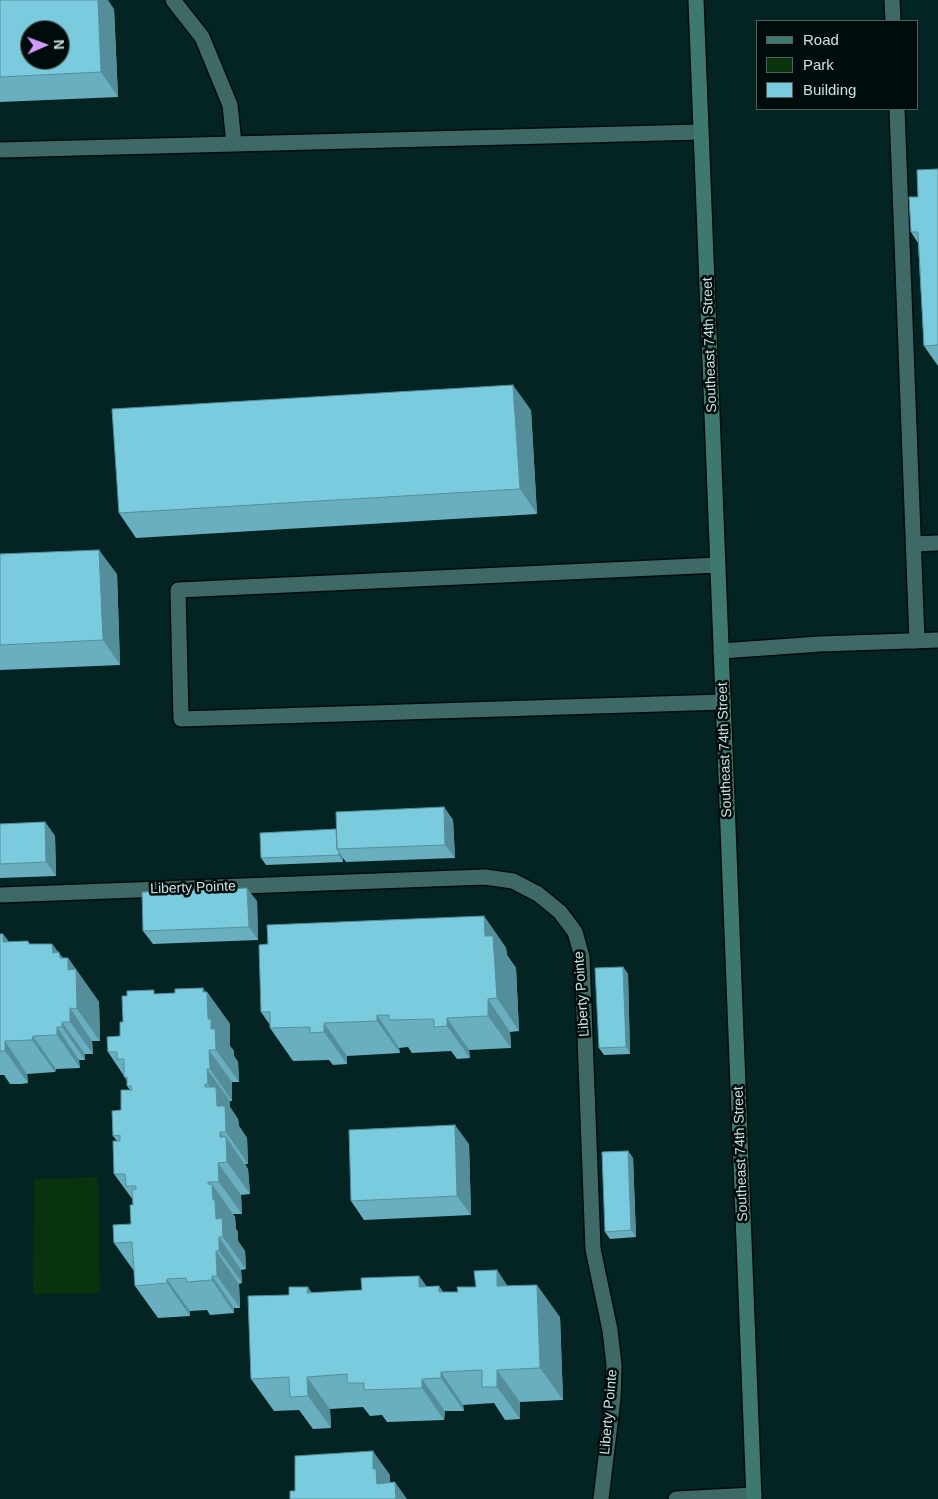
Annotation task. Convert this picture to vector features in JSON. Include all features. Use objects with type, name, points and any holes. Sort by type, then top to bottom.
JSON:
[{"type":"main road","name":"Southeast 74th Street","points":[[696,0],[754,1497]]},
{"type":"street","points":[[173,0],[202,37],[230,105],[234,144]]},
{"type":"street","points":[[892,0],[893,20]]},
{"type":"street","points":[[896,110],[917,641]]},
{"type":"street","points":[[0,150],[701,132]]},
{"type":"street","points":[[914,544],[938,543]]},
{"type":"street","points":[[718,565],[178,590],[181,720],[723,702]]},
{"type":"street","points":[[721,651],[820,644],[938,640]]},
{"type":"street","name":"Liberty Pointe","points":[[0,894],[485,877],[513,881],[538,894],[560,912],[575,932],[582,957],[592,1249],[610,1330],[614,1366],[613,1398],[601,1499]]},
{"type":"street","points":[[676,1499],[754,1497]]},
{"type":"green space","points":[[98,1177],[100,1293],[33,1294],[34,1179]]},
{"type":"building","points":[[0,0],[98,0],[101,72],[0,77]]},
{"type":"building","points":[[938,169],[938,345],[924,346],[918,232],[911,232],[909,197],[918,197],[917,170]]},
{"type":"building","points":[[513,385],[520,489],[119,513],[112,409]]},
{"type":"building","points":[[99,550],[103,640],[0,645],[0,554]]},
{"type":"building","points":[[444,807],[445,845],[337,849],[336,812]]},
{"type":"building","points":[[45,822],[46,862],[0,864],[0,824]]},
{"type":"building","points":[[336,829],[339,855],[261,858],[260,833]]},
{"type":"building","points":[[247,888],[249,927],[143,931],[142,892]]},
{"type":"building","points":[[484,916],[485,936],[493,936],[497,998],[488,999],[488,1016],[447,1018],[447,1026],[434,1027],[434,1019],[389,1020],[389,1015],[377,1015],[377,1021],[324,1023],[324,1032],[310,1033],[310,1027],[270,1028],[270,1012],[261,1012],[259,945],[268,944],[267,925]]},
{"type":"building","points":[[0,934],[3,934],[3,942],[28,941],[29,944],[52,944],[53,953],[59,952],[60,958],[68,958],[68,970],[76,969],[77,1009],[70,1008],[70,1022],[62,1022],[62,1027],[57,1027],[57,1035],[33,1036],[32,1040],[5,1041],[5,1051],[0,1051]]},
{"type":"building","points":[[623,967],[626,1047],[599,1048],[595,968]]},
{"type":"building","points":[[203,988],[203,992],[207,992],[208,1019],[211,1019],[211,1029],[215,1029],[216,1050],[209,1050],[210,1069],[207,1069],[208,1084],[205,1084],[205,1087],[216,1087],[217,1106],[225,1106],[226,1132],[220,1132],[220,1137],[226,1137],[227,1162],[218,1163],[219,1182],[208,1182],[208,1184],[212,1184],[216,1219],[222,1218],[223,1237],[219,1237],[219,1251],[216,1251],[217,1276],[212,1276],[212,1280],[187,1282],[186,1278],[167,1279],[167,1283],[135,1286],[132,1242],[114,1243],[113,1225],[131,1224],[130,1205],[133,1205],[132,1190],[136,1189],[136,1186],[126,1186],[125,1174],[114,1174],[113,1141],[120,1141],[120,1135],[113,1136],[112,1111],[121,1110],[121,1090],[132,1090],[131,1086],[127,1086],[127,1077],[124,1077],[124,1059],[117,1059],[117,1052],[108,1052],[107,1037],[120,1036],[120,1022],[123,1022],[122,996],[127,996],[127,991],[154,990],[154,994],[175,993],[175,989]]},
{"type":"building","points":[[455,1125],[457,1196],[351,1201],[349,1130]]},
{"type":"building","points":[[628,1151],[631,1230],[605,1232],[602,1152]]},
{"type":"building","points":[[497,1270],[497,1286],[537,1285],[540,1368],[497,1370],[497,1387],[482,1387],[482,1370],[441,1372],[441,1378],[422,1379],[422,1388],[364,1390],[364,1383],[347,1383],[347,1374],[307,1377],[308,1396],[290,1397],[289,1377],[251,1379],[248,1296],[289,1295],[289,1287],[308,1287],[307,1293],[362,1290],[361,1278],[419,1276],[419,1287],[439,1286],[439,1292],[458,1292],[457,1287],[476,1287],[474,1271]]},
{"type":"building","points":[[373,1451],[373,1469],[376,1469],[377,1484],[395,1482],[396,1499],[290,1499],[290,1491],[295,1491],[295,1456]]}]
